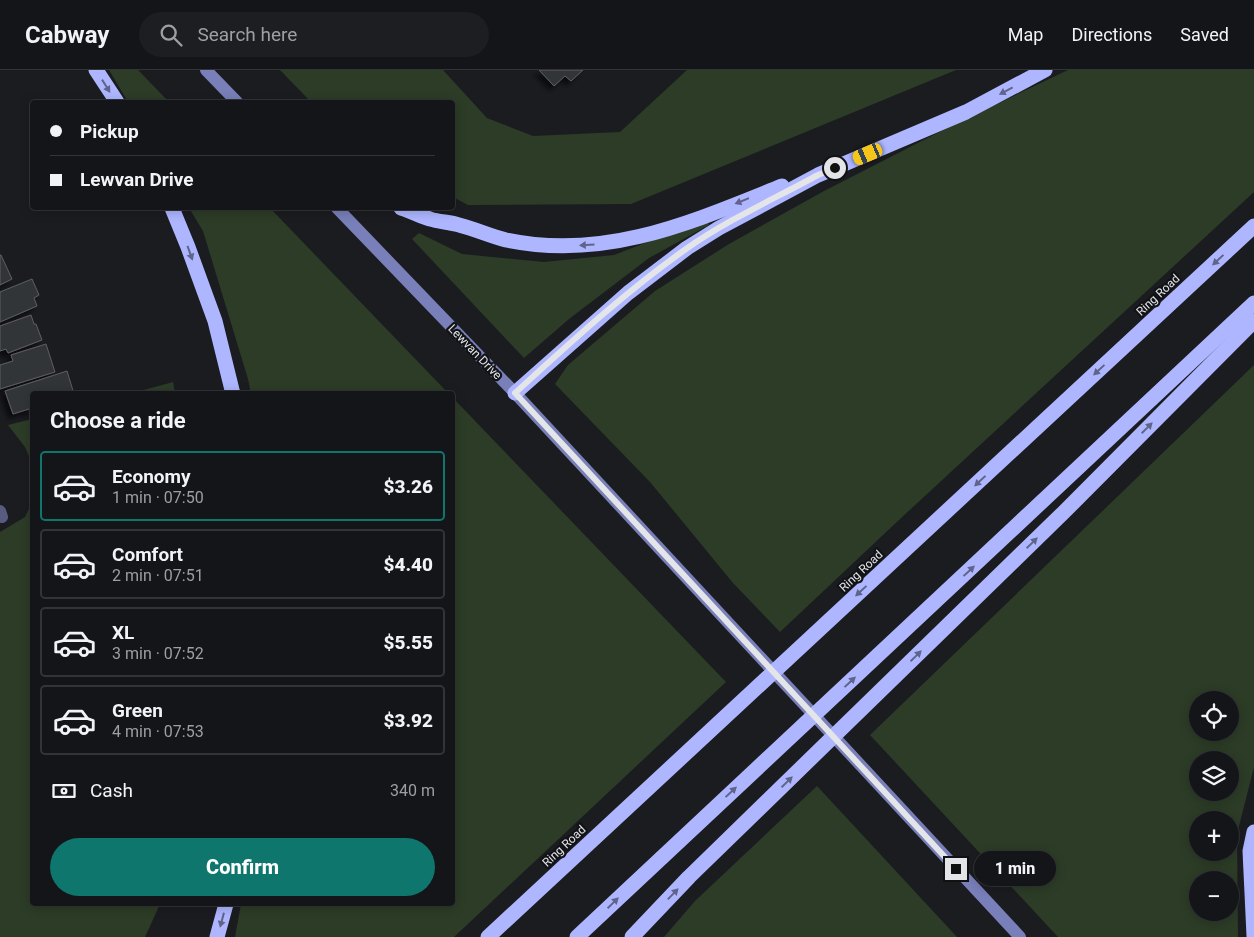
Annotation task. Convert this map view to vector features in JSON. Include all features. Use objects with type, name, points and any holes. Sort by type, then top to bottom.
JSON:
[{"type":"highway","points":[[96,70],[116,100]]},
{"type":"highway","points":[[515,393],[628,293],[687,248],[711,233],[818,175],[966,112],[1045,70]]},
{"type":"highway","points":[[406,210],[429,219],[460,225],[508,240],[558,246],[606,244],[667,229],[705,216],[966,112]]},
{"type":"highway","points":[[173,210],[215,321],[232,391]]},
{"type":"highway","name":"Ring Road","points":[[488,937],[1254,226]]},
{"type":"highway","points":[[577,937],[1254,304]]},
{"type":"highway","points":[[632,937],[689,877],[1070,506],[1254,321]]},
{"type":"highway","points":[[1254,832],[1250,851],[1254,936]]},
{"type":"highway","points":[[217,937],[225,906]]},
{"type":"main road","points":[[206,70],[235,100]]},
{"type":"main road","name":"Lewvan Drive","points":[[339,210],[515,393],[742,640],[1020,937]]},
{"type":"green space","points":[[109,70],[138,70],[167,100],[127,100]]},
{"type":"green space","points":[[280,70],[443,70],[487,118],[533,136],[620,132],[687,70],[956,70],[631,204],[468,205],[455,198],[455,100],[309,100]]},
{"type":"green space","points":[[1068,70],[1254,70],[1254,192],[780,632],[733,583],[650,482],[555,384],[568,365],[655,291],[729,244],[824,191],[953,125]]},
{"type":"green space","points":[[190,210],[272,210],[446,391],[250,391],[203,231]]},
{"type":"green space","points":[[707,219],[709,225],[649,258],[569,319],[524,358],[412,239],[419,233],[462,254],[544,262],[614,255]]},
{"type":"green space","points":[[1254,365],[1254,767],[1239,826],[1239,811],[1189,811],[1189,861],[1237,861],[1237,871],[1189,871],[1189,921],[1238,921],[1238,937],[1058,937],[870,735]]},
{"type":"green space","points":[[173,382],[174,391],[140,391]]},
{"type":"green space","points":[[455,400],[726,682],[454,937],[235,937],[241,906],[455,906]]},
{"type":"green space","points":[[30,420],[30,458],[25,447],[8,425]]},
{"type":"green space","points":[[30,507],[30,906],[159,906],[145,937],[0,937],[0,532],[25,517]]},
{"type":"green space","points":[[817,786],[957,937],[664,937],[695,901]]},
{"type":"building","points":[[539,70],[583,70],[571,81],[565,76],[554,86]]},
{"type":"building","points":[[0,255],[12,279],[0,285]]},
{"type":"building","points":[[32,279],[39,295],[34,298],[37,306],[0,322],[0,292]]},
{"type":"building","points":[[31,315],[42,340],[8,353],[6,349],[0,351],[0,326]]},
{"type":"building","points":[[46,344],[55,372],[0,389],[0,365],[13,361],[11,355]]},
{"type":"building","points":[[67,371],[73,391],[30,391],[30,411],[29,409],[13,414],[5,391]]},
{"type":"route","points":[[835,168],[818,175],[719,228],[687,248],[628,293],[515,393],[956,869]]}]
